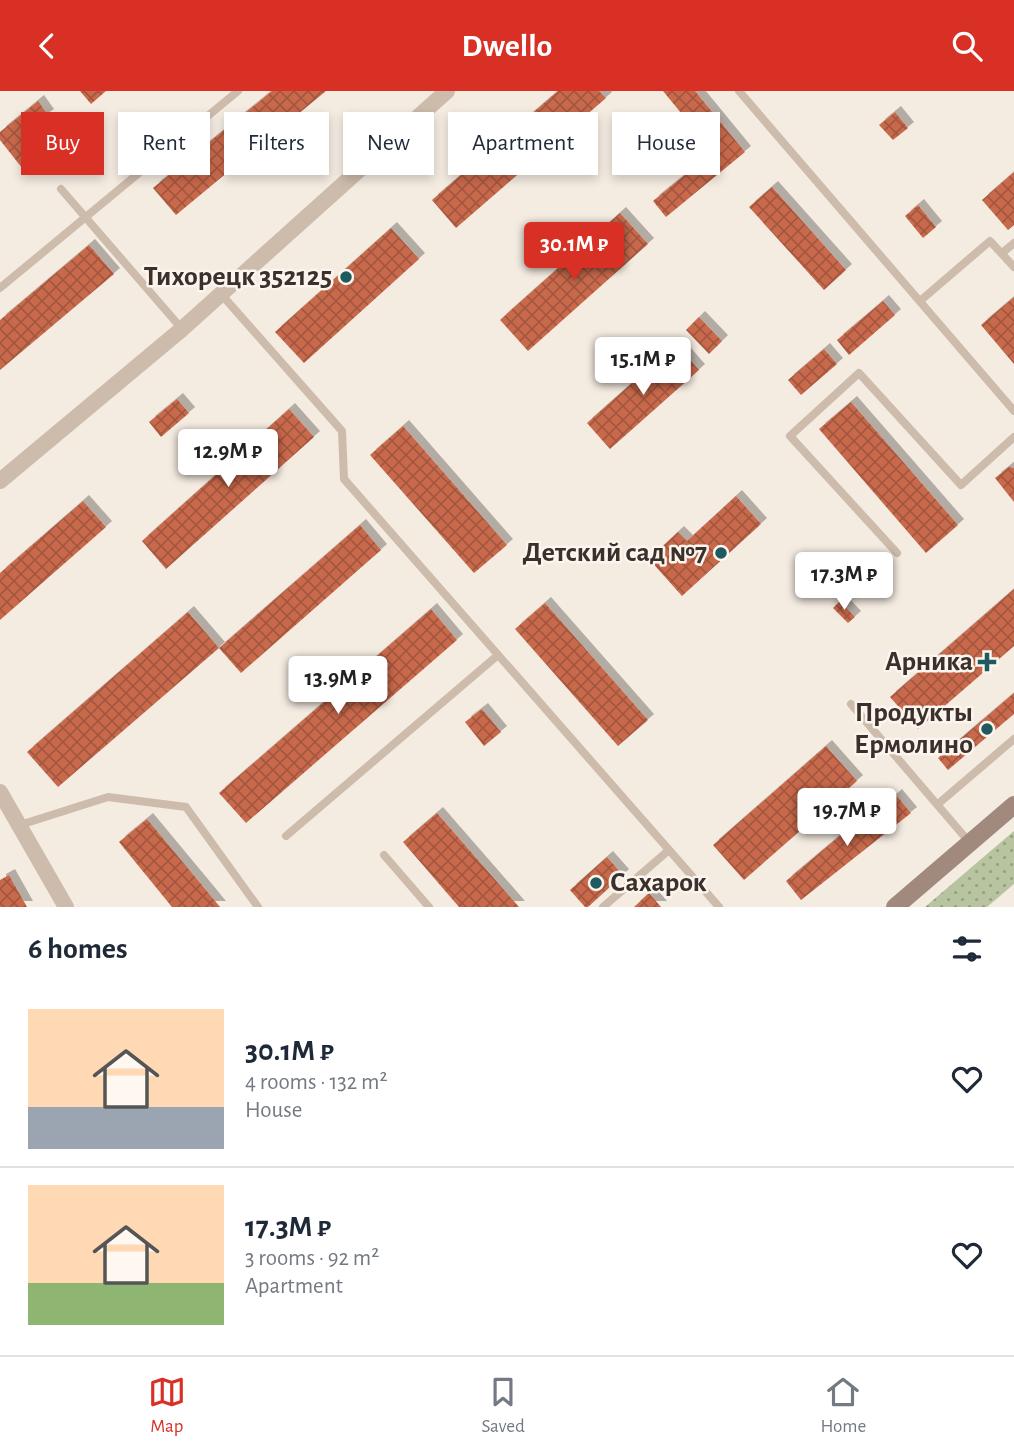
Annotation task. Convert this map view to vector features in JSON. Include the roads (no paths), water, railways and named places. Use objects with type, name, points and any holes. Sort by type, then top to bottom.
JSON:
[{"type":"main road","points":[[895,907],[1014,805]]},
{"type":"street","points":[[0,481],[182,329],[447,91]]},
{"type":"street","points":[[0,792],[66,907]]},
{"type":"lane","points":[[0,288],[237,91]]},
{"type":"lane","points":[[739,91],[1014,411]]},
{"type":"lane","points":[[61,189],[182,329]]},
{"type":"lane","points":[[920,301],[990,240],[1014,267]]},
{"type":"lane","points":[[1002,253],[1014,243]]},
{"type":"lane","points":[[221,294],[342,431],[344,479],[719,907]]},
{"type":"lane","points":[[897,553],[790,436],[859,373],[961,485],[1014,437]]},
{"type":"lane","points":[[286,836],[498,655]]},
{"type":"lane","points":[[851,704],[971,842]]},
{"type":"lane","points":[[938,804],[1014,739]]},
{"type":"lane","points":[[19,825],[108,797],[186,807],[258,907]]},
{"type":"lane","points":[[603,907],[669,850]]},
{"type":"lane","points":[[384,855],[429,907]]},
{"type":"place","name":"Тихорецк 352125","points":[[346,277]]},
{"type":"place","name":"Детский сад №7","points":[[721,553]]},
{"type":"place","name":"Арника","points":[[987,662]]},
{"type":"place","name":"Продукты Ермолино","points":[[987,729]]},
{"type":"place","name":"Сахарок","points":[[596,883]]}]
